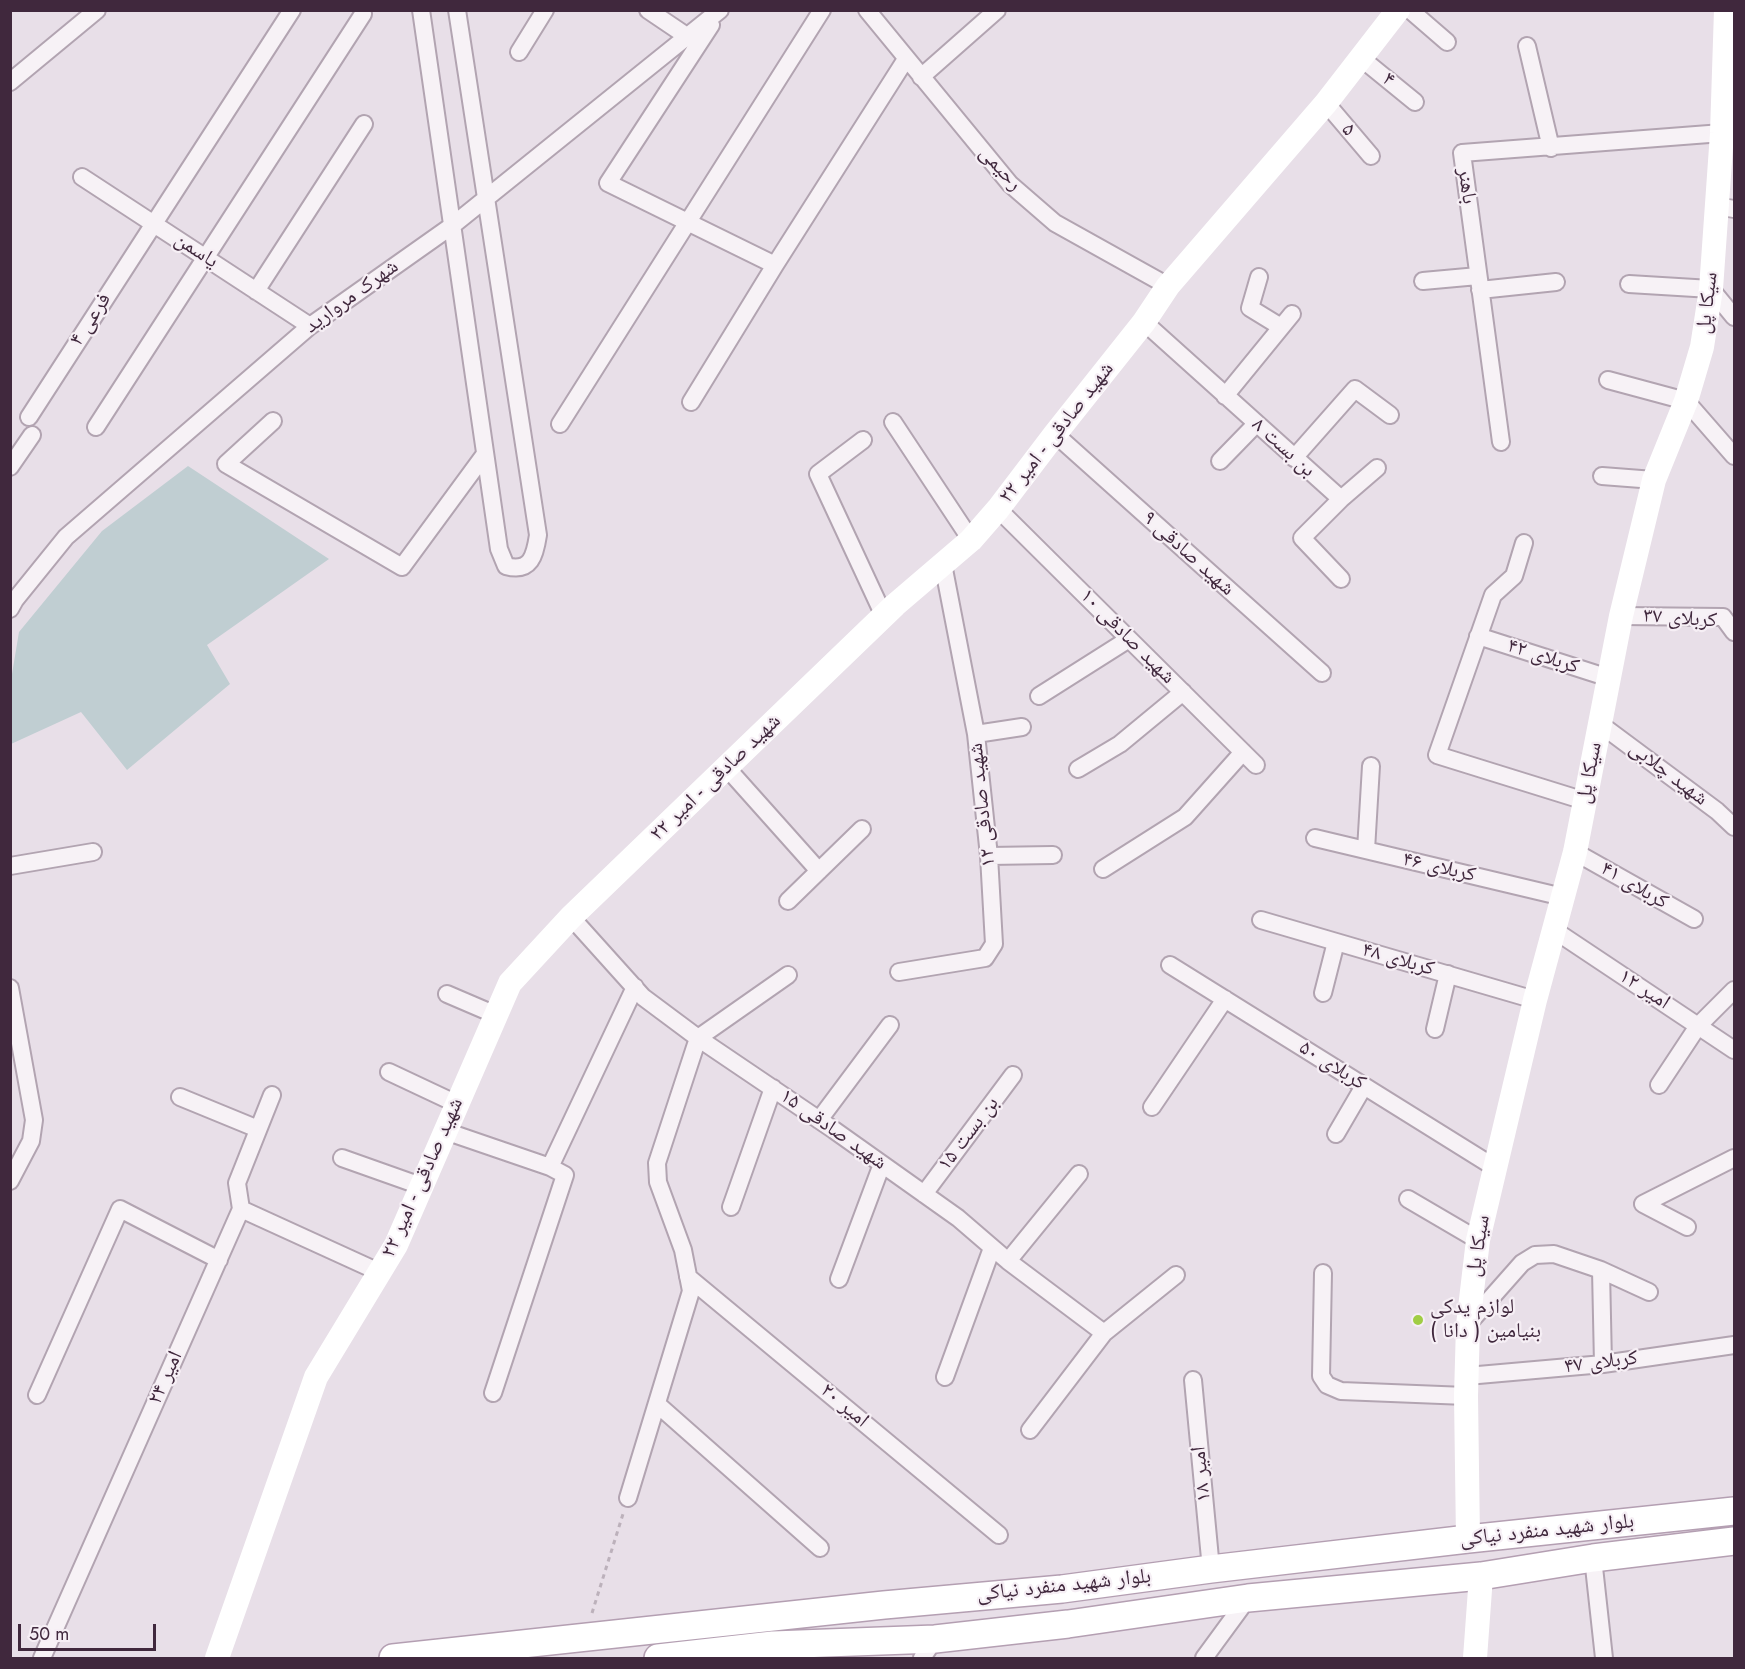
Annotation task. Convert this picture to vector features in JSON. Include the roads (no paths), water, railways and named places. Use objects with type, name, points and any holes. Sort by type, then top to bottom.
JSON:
[{"type":"main road","name":"بلوار شهید منفرد نیاکی","points":[[393,1659],[884,1605],[1062,1589],[1468,1539],[1734,1511]]},
{"type":"main road","name":"بلوار شهید منفرد نیاکی","points":[[658,1659],[773,1645],[928,1649],[1068,1624],[1248,1598],[1481,1576],[1593,1557],[1734,1541]]},
{"type":"main road","points":[[1062,1589],[1068,1624]]},
{"type":"street","points":[[10,82],[97,10]]},
{"type":"street","name":"فرعی ۴","points":[[29,417],[292,10]]},
{"type":"street","points":[[421,10],[499,549],[506,566],[516,569],[526,565],[535,554],[538,535],[457,10]]},
{"type":"street","points":[[519,52],[545,10]]},
{"type":"street","points":[[648,10],[688,37]]},
{"type":"street","points":[[560,424],[822,10]]},
{"type":"street","name":"رحیمی","points":[[867,10],[1010,184],[1055,223],[1168,286]]},
{"type":"street","points":[[921,77],[997,10]]},
{"type":"street","name":"شهید صادقی - امیر ۲۲","points":[[217,1659],[316,1377],[396,1245],[510,983],[571,917],[884,616],[971,540],[998,509],[1144,322],[1168,286],[1326,103],[1398,10]]},
{"type":"street","points":[[1410,10],[1447,42]]},
{"type":"street","name":"سیکا پل","points":[[1468,1539],[1466,1386],[1468,1325],[1478,1240],[1535,1000],[1575,852],[1621,616],[1654,480],[1686,401],[1702,347],[1725,208],[1722,133],[1729,86],[1726,10]]},
{"type":"street","points":[[723,11],[608,183],[775,266]]},
{"type":"street","name":"شهرک مروارید","points":[[12,602],[66,537],[310,326],[453,225],[723,11]]},
{"type":"street","points":[[96,427],[363,14]]},
{"type":"street","points":[[1527,46],[1551,148]]},
{"type":"street","name":"۴","points":[[1361,58],[1415,102]]},
{"type":"street","points":[[691,402],[906,59]]},
{"type":"street","name":"۵","points":[[1326,103],[1371,156]]},
{"type":"street","points":[[256,291],[364,124]]},
{"type":"street","name":"باهنر","points":[[1501,442],[1462,153],[1551,148],[1722,133]]},
{"type":"street","name":"یاسمن","points":[[82,177],[310,326]]},
{"type":"street","points":[[1259,277],[1250,308],[1281,327]]},
{"type":"street","points":[[1423,281],[1556,282]]},
{"type":"street","points":[[1629,284],[1711,289],[1734,317]]},
{"type":"street","points":[[1225,396],[1292,314]]},
{"type":"street","name":"بن بست ۸","points":[[1144,322],[1341,499]]},
{"type":"street","points":[[1608,380],[1686,401],[1734,456]]},
{"type":"street","points":[[1294,458],[1355,388],[1390,415]]},
{"type":"street","points":[[273,421],[226,464],[402,567],[485,454]]},
{"type":"street","points":[[893,422],[971,540]]},
{"type":"street","points":[[1220,461],[1256,424]]},
{"type":"street","name":"شهید صادقی ۹","points":[[1055,434],[1322,673]]},
{"type":"street","points":[[10,467],[32,435]]},
{"type":"street","points":[[862,440],[818,474],[884,616]]},
{"type":"street","points":[[1341,579],[1302,538],[1341,499],[1377,468]]},
{"type":"street","points":[[1602,476],[1654,480]]},
{"type":"street","name":"شهید صادقی ۱۰","points":[[998,509],[1256,765]]},
{"type":"street","points":[[1524,543],[1514,576],[1493,595],[1437,755],[1585,801]]},
{"type":"street","name":"شهید صادقی ۱۲","points":[[899,972],[985,958],[994,944],[989,856],[976,734],[943,564]]},
{"type":"street","name":"کربلای ۳۷","points":[[1621,616],[1723,617],[1734,632]]},
{"type":"street","name":"کربلای ۴۲","points":[[1478,636],[1609,678]]},
{"type":"street","points":[[1039,696],[1130,639]]},
{"type":"street","points":[[1077,769],[1120,744],[1183,692]]},
{"type":"street","name":"شهید چلابی","points":[[1600,724],[1717,811],[1734,827]]},
{"type":"street","points":[[976,734],[1022,727]]},
{"type":"street","points":[[1103,869],[1185,817],[1243,752]]},
{"type":"street","points":[[1366,850],[1371,766]]},
{"type":"street","points":[[727,768],[819,871]]},
{"type":"street","points":[[788,901],[862,829]]},
{"type":"street","name":"کربلای ۴۶","points":[[1315,838],[1563,897]]},
{"type":"street","points":[[10,866],[93,852]]},
{"type":"street","name":"کربلای ۴۱","points":[[1575,852],[1694,920]]},
{"type":"street","points":[[989,856],[1053,855]]},
{"type":"street","name":"شهید صادقی ۱۵","points":[[571,917],[643,997],[698,1038],[958,1218],[1008,1261],[1104,1333]]},
{"type":"street","name":"کربلای ۴۸","points":[[1261,920],[1535,1000]]},
{"type":"street","name":"امير ۱۲","points":[[1554,930],[1734,1050]]},
{"type":"street","points":[[1323,993],[1336,942]]},
{"type":"street","name":"کربلای ۵۰","points":[[1170,965],[1494,1167]]},
{"type":"street","points":[[1435,1029],[1448,974]]},
{"type":"street","points":[[628,1498],[691,1291],[683,1250],[657,1182],[657,1163],[698,1038],[788,975]]},
{"type":"street","points":[[550,1167],[634,987]]},
{"type":"street","points":[[10,988],[34,1120],[31,1141],[10,1181]]},
{"type":"street","points":[[1659,1085],[1698,1026],[1734,990]]},
{"type":"street","points":[[447,994],[496,1015]]},
{"type":"street","points":[[1152,1107],[1225,999]]},
{"type":"street","points":[[819,1120],[890,1025]]},
{"type":"street","points":[[389,1072],[457,1104]]},
{"type":"street","name":"بن بست ۱۵","points":[[924,1194],[1014,1075]]},
{"type":"street","points":[[1336,1134],[1364,1086]]},
{"type":"street","points":[[731,1208],[773,1088]]},
{"type":"street","name":"امیر ۲۴","points":[[42,1659],[241,1209],[237,1184],[272,1095]]},
{"type":"street","points":[[180,1097],[258,1129]]},
{"type":"street","points":[[445,1131],[550,1167],[566,1175],[494,1393]]},
{"type":"street","points":[[342,1158],[421,1186]]},
{"type":"street","points":[[1687,1227],[1643,1204],[1734,1158]]},
{"type":"street","points":[[839,1279],[882,1164]]},
{"type":"street","points":[[1008,1261],[1079,1174]]},
{"type":"street","points":[[1408,1199],[1478,1240]]},
{"type":"street","points":[[37,1395],[120,1209],[219,1260]]},
{"type":"street","points":[[241,1209],[380,1272]]},
{"type":"street","points":[[945,1377],[992,1248]]},
{"type":"street","points":[[1468,1325],[1522,1263],[1535,1255],[1554,1254],[1601,1270],[1649,1292]]},
{"type":"street","points":[[1601,1270],[1603,1364]]},
{"type":"street","name":"کربلای ۴۷","points":[[1323,1273],[1321,1376],[1327,1384],[1341,1391],[1466,1386],[1734,1345]]},
{"type":"street","points":[[1030,1430],[1104,1333],[1176,1275]]},
{"type":"street","name":"امیر ۲۰","points":[[688,1276],[999,1536]]},
{"type":"street","name":"امیر ۱۸","points":[[1193,1380],[1211,1569]]},
{"type":"street","points":[[657,1404],[820,1548]]},
{"type":"street","points":[[1593,1557],[1604,1659]]},
{"type":"street","points":[[1475,1659],[1481,1576]]},
{"type":"street","points":[[1204,1659],[1248,1598]]},
{"type":"place","name":"لوازم یدکی بنیامین ( دانا )","points":[[1418,1320]]}]
